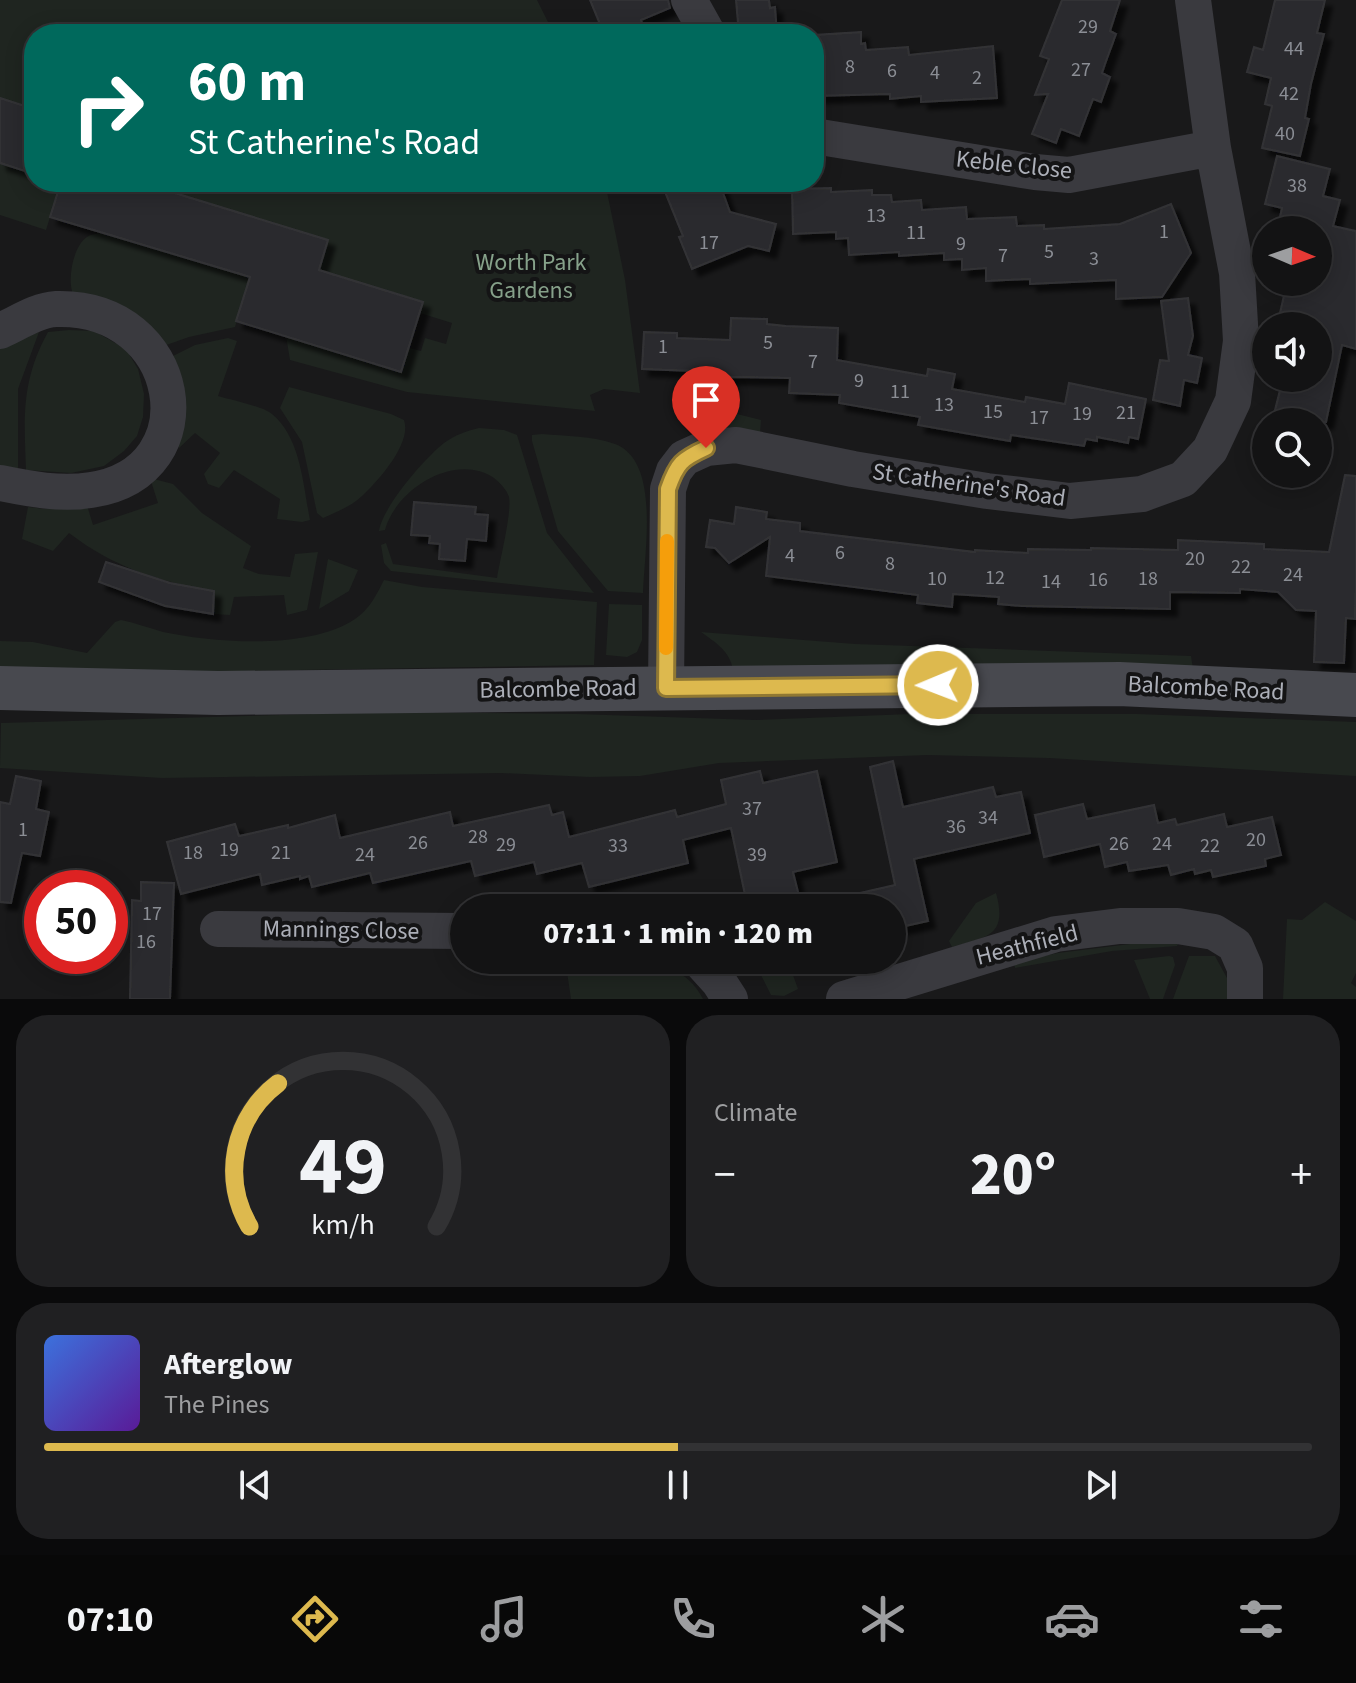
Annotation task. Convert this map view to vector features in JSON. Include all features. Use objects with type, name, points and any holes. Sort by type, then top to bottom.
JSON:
[{"type":"main road","name":"Balcombe Road","points":[[0,688],[218,693],[1119,684],[1356,695]]},
{"type":"street","points":[[689,0],[702,24]]},
{"type":"street","name":"St Catherine's Road","points":[[666,688],[668,489],[674,471],[684,458],[706,448],[736,445],[853,469],[1070,501],[1142,494],[1183,479],[1210,450],[1233,401],[1241,341],[1237,273],[1213,148],[1193,0]]},
{"type":"street","name":"Keble Close","points":[[824,138],[1069,175],[1213,148]]},
{"type":"street","points":[[0,331],[54,309],[85,311],[115,320],[137,335],[154,356],[165,377],[168,403],[166,428],[155,453],[138,471],[119,482],[92,490],[61,492],[0,483]]},
{"type":"street","name":"Heathfield","points":[[844,999],[1056,934],[1120,926],[1178,926],[1214,932],[1235,945],[1245,968],[1245,999]]},
{"type":"street","name":"Mannings Close","points":[[218,929],[450,931]]},
{"type":"street","points":[[712,974],[730,999]]},
{"type":"green space","points":[[0,0],[537,0],[549,24],[24,24],[24,106],[0,98]]},
{"type":"green space","points":[[0,163],[24,171],[24,192],[58,192],[46,230],[0,215]]},
{"type":"green space","name":"Worth Park Gardens","points":[[171,192],[607,192],[625,280],[640,393],[604,389],[590,395],[595,411],[407,392],[290,360],[286,336],[401,372],[409,348],[421,351],[425,338],[446,344],[452,323],[420,313],[422,301],[319,270],[327,240]]},
{"type":"green space","points":[[100,233],[250,277],[235,327],[189,337],[158,348],[73,294],[71,272],[78,248],[87,237]]},
{"type":"green space","points":[[94,331],[126,349],[138,369],[144,394],[143,417],[137,436],[104,466],[71,473],[26,470],[26,400],[33,367],[48,332]]},
{"type":"green space","points":[[39,332],[18,389],[18,469],[0,468],[0,347]]},
{"type":"green space","points":[[228,338],[237,341],[218,396],[261,408],[282,424],[295,449],[310,520],[277,519],[280,499],[234,470],[219,488],[208,484],[204,474],[220,453],[195,433],[179,448],[167,359],[195,345]]},
{"type":"green space","points":[[289,387],[404,420],[405,429],[399,450],[385,471],[358,500],[323,518],[317,513],[302,442],[280,408]]},
{"type":"green space","points":[[688,408],[721,410],[761,420],[760,433],[687,422]]},
{"type":"green space","points":[[479,428],[504,430],[517,435],[547,533],[594,593],[391,571],[384,563],[381,545],[386,543],[393,564],[497,578],[509,497],[494,478],[479,471],[462,469],[429,479],[401,501],[385,530],[379,531],[396,496],[426,460],[448,440]]},
{"type":"green space","points":[[532,435],[615,444],[629,454],[639,469],[647,510],[643,593],[608,591],[558,531],[532,441]]},
{"type":"green space","points":[[150,478],[173,484],[202,513],[251,546],[243,568],[259,574],[290,577],[295,554],[318,552],[307,610],[287,615],[284,595],[234,597],[230,615],[213,614],[214,591],[174,583],[120,564],[69,533],[53,551],[22,539],[28,507],[45,509],[86,502],[93,525],[158,503]]},
{"type":"green space","points":[[328,559],[358,570],[349,591],[319,609]]},
{"type":"green space","points":[[384,580],[422,587],[597,602],[594,665],[0,675],[0,641],[33,642],[87,653],[115,622],[121,620],[163,632],[208,639],[261,641],[313,636],[355,619],[372,601]]},
{"type":"green space","points":[[609,604],[642,605],[642,640],[637,652],[627,657],[606,655]]},
{"type":"green space","points":[[701,632],[855,644],[1191,656],[1193,669],[733,670],[726,653]]},
{"type":"green space","points":[[383,712],[755,720],[911,714],[1137,714],[1356,722],[1356,776],[1049,758],[928,755],[719,763],[640,776],[590,777],[501,773],[162,778],[0,768],[1,723]]},
{"type":"green space","points":[[996,893],[999,907],[997,926],[984,937],[952,947],[949,941],[976,903]]},
{"type":"green space","points":[[1325,902],[1356,921],[1356,973],[1351,983],[1356,987],[1356,999],[1283,999],[1287,919],[1302,920]]},
{"type":"green space","points":[[1146,942],[1179,942],[1177,946],[1112,951],[1015,968],[1014,962],[1058,953]]},
{"type":"green space","points":[[1189,956],[1215,956],[1227,978],[1231,999],[1173,999]]},
{"type":"green space","points":[[1173,957],[1175,965],[1163,999],[1150,999],[1134,960]]},
{"type":"green space","points":[[567,974],[680,974],[690,981],[703,999],[571,999]]},
{"type":"green space","points":[[760,974],[793,974],[798,989],[784,996],[771,995]]},
{"type":"building","points":[[590,0],[668,0],[670,8],[641,20],[642,24],[600,24]]},
{"type":"building","points":[[736,0],[769,0],[770,8],[775,7],[776,24],[738,24]]},
{"type":"building","points":[[1062,0],[1120,0],[1110,31],[1116,34],[1102,73],[1110,77],[1101,102],[1093,99],[1079,136],[1061,129],[1056,143],[1032,134],[1048,94],[1035,95],[1049,59],[1040,56]]},
{"type":"building","points":[[1275,0],[1325,0],[1317,33],[1324,34],[1311,84],[1305,118],[1309,119],[1300,156],[1262,148],[1272,106],[1265,104],[1271,78],[1247,72],[1254,47],[1263,50]]},
{"type":"building","points":[[861,32],[861,44],[865,43],[866,50],[908,47],[909,55],[993,46],[997,98],[921,102],[921,96],[890,99],[890,94],[824,96],[824,34]]},
{"type":"building","points":[[0,98],[24,106],[24,171],[0,163]]},
{"type":"building","points":[[1277,156],[1330,169],[1323,196],[1340,200],[1333,226],[1356,231],[1356,349],[1342,345],[1329,408],[1276,408],[1280,392],[1332,392],[1332,312],[1280,312],[1284,296],[1332,296],[1332,216],[1280,216],[1282,208],[1265,204]]},
{"type":"building","points":[[824,188],[831,188],[831,192],[872,190],[872,195],[891,195],[892,202],[921,200],[922,210],[966,207],[967,219],[1016,217],[1017,226],[1044,225],[1044,229],[1120,224],[1171,204],[1191,253],[1162,297],[1116,299],[1116,280],[1030,284],[1030,279],[986,281],[986,268],[962,270],[962,259],[944,260],[944,253],[849,255],[848,238],[836,239],[836,232],[793,234],[792,192],[824,192]]},
{"type":"building","points":[[58,192],[172,192],[328,240],[319,270],[423,302],[401,372],[236,321],[250,277],[50,217]]},
{"type":"building","points":[[665,192],[723,192],[730,212],[776,224],[769,251],[748,246],[692,269],[679,237],[683,236]]},
{"type":"building","points":[[1188,298],[1193,336],[1188,355],[1202,358],[1197,383],[1184,380],[1180,406],[1153,400],[1160,360],[1169,361],[1161,301]]},
{"type":"building","points":[[731,318],[767,319],[767,324],[786,326],[838,328],[837,360],[927,376],[928,369],[955,374],[952,389],[1025,402],[1026,397],[1065,404],[1069,383],[1146,399],[1138,439],[1129,437],[1128,443],[1097,437],[1097,441],[1086,439],[1084,446],[1011,435],[1010,441],[918,425],[920,417],[839,403],[840,395],[789,393],[790,378],[728,377],[728,382],[694,381],[694,371],[642,369],[644,332],[677,333],[677,338],[730,340]]},
{"type":"building","points":[[1345,475],[1356,476],[1356,586],[1355,619],[1346,618],[1344,663],[1314,662],[1316,611],[1296,610],[1278,592],[1240,589],[1240,593],[1170,592],[1170,609],[1022,606],[998,604],[999,597],[953,594],[952,607],[917,603],[918,595],[766,576],[770,537],[729,563],[715,548],[706,547],[710,520],[734,524],[736,507],[767,512],[766,519],[800,523],[800,531],[975,552],[1028,553],[1028,549],[1091,548],[1178,550],[1178,540],[1264,544],[1264,549],[1329,552]]},
{"type":"building","points":[[414,502],[476,507],[475,514],[488,515],[486,541],[467,539],[465,561],[439,559],[440,544],[429,543],[430,536],[411,535]]},
{"type":"building","points":[[106,562],[170,583],[214,591],[213,614],[165,606],[99,582]]},
{"type":"building","points":[[893,761],[903,807],[993,787],[996,797],[1021,792],[1030,833],[914,859],[928,921],[906,926],[906,894],[856,894],[895,885],[870,767]]},
{"type":"building","points":[[760,771],[763,783],[817,771],[837,862],[793,872],[798,894],[745,894],[731,828],[683,840],[688,863],[589,887],[582,863],[537,874],[534,862],[475,876],[471,861],[373,883],[370,873],[312,887],[309,876],[262,885],[260,874],[181,894],[167,842],[235,824],[239,836],[288,825],[288,828],[335,815],[340,838],[450,812],[453,826],[549,805],[552,815],[563,812],[569,837],[675,810],[677,817],[726,804],[721,780]]},
{"type":"building","points":[[16,776],[41,781],[36,809],[49,812],[40,856],[22,853],[11,903],[0,902],[0,802],[10,804]]},
{"type":"building","points":[[1083,804],[1087,819],[1154,805],[1158,823],[1175,819],[1177,825],[1224,814],[1227,827],[1272,817],[1281,855],[1265,859],[1266,866],[1213,877],[1211,870],[1195,874],[1194,869],[1171,875],[1168,865],[1129,871],[1127,862],[1105,867],[1100,844],[1044,857],[1035,815]]},
{"type":"building","points":[[141,882],[174,883],[170,999],[130,999],[132,900],[141,901]]},
{"type":"slow traffic","points":[[666,648],[667,541]]},
{"type":"route","points":[[706,448],[684,458],[674,471],[668,489],[666,688],[938,685]]}]
